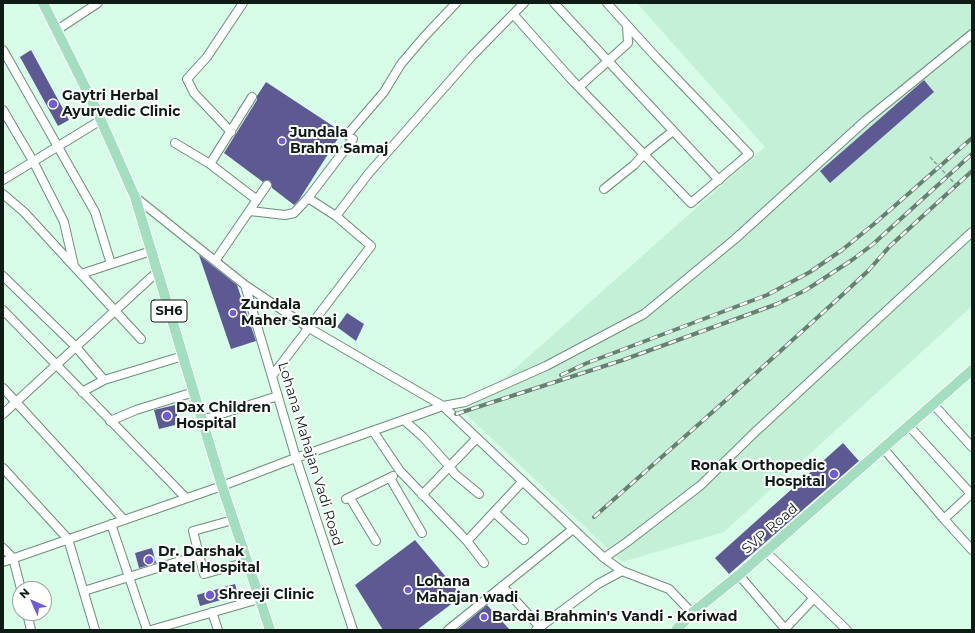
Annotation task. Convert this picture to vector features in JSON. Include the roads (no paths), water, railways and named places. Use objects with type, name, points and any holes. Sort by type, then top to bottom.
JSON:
[{"type":"main road","name":"SH6","points":[[43,3],[101,120],[135,197],[222,486],[270,630]]},
{"type":"main road","name":"SVP Road","points":[[679,629],[692,613],[739,575],[972,370]]},
{"type":"street","points":[[57,30],[98,3]]},
{"type":"street","points":[[231,132],[194,93],[187,79],[207,57],[242,3]]},
{"type":"street","points":[[250,211],[285,215],[294,213],[308,198],[350,137],[384,92],[401,64],[456,3]]},
{"type":"street","points":[[336,216],[368,173],[456,73],[524,3]]},
{"type":"street","points":[[554,3],[719,180]]},
{"type":"street","points":[[513,14],[579,87],[691,203],[749,154],[655,56],[607,3]]},
{"type":"street","points":[[579,87],[628,44],[627,26]]},
{"type":"street","points":[[3,562],[222,486],[443,406],[465,402],[546,366],[644,314],[736,239],[866,120],[972,34]]},
{"type":"street","points":[[3,50],[96,212],[111,264]]},
{"type":"street","points":[[210,164],[252,97]]},
{"type":"street","points":[[3,110],[33,161],[64,222],[74,266]]},
{"type":"street","points":[[3,180],[101,120]]},
{"type":"street","points":[[604,189],[634,164],[643,154],[673,131]]},
{"type":"street","points":[[175,143],[210,164],[257,200]]},
{"type":"street","points":[[215,261],[267,185]]},
{"type":"street","points":[[3,194],[24,212],[141,339]]},
{"type":"street","points":[[135,197],[245,285],[309,328],[443,406],[604,558],[622,571],[669,589],[692,613]]},
{"type":"street","points":[[272,376],[371,246],[336,216],[308,198]]},
{"type":"street","points":[[604,558],[701,485],[753,434],[972,232]]},
{"type":"street","points":[[81,274],[151,251]]},
{"type":"street","points":[[3,414],[157,272]]},
{"type":"street","points":[[3,276],[76,347],[104,380]]},
{"type":"street","name":"Lohana Mahajan Vadi Road","points":[[245,285],[296,458],[353,630]]},
{"type":"street","points":[[3,310],[186,498]]},
{"type":"street","points":[[82,392],[104,380],[183,356]]},
{"type":"street","points":[[3,388],[124,520]]},
{"type":"street","points":[[110,421],[136,410],[194,392]]},
{"type":"street","points":[[202,420],[278,396]]},
{"type":"street","points":[[933,404],[972,447]]},
{"type":"street","points":[[404,420],[423,437],[455,474],[479,494]]},
{"type":"street","points":[[909,426],[972,494],[944,519]]},
{"type":"street","points":[[373,431],[400,471],[467,541],[484,562]]},
{"type":"street","points":[[422,495],[477,438]]},
{"type":"street","points":[[883,448],[972,550]]},
{"type":"street","points":[[3,468],[68,539],[96,630]]},
{"type":"street","points":[[376,541],[348,499],[390,478],[400,471]]},
{"type":"street","points":[[390,478],[422,533]]},
{"type":"street","points":[[467,541],[523,482]]},
{"type":"street","points":[[494,512],[524,540]]},
{"type":"street","points":[[233,520],[193,531],[204,574],[247,562]]},
{"type":"street","points":[[111,524],[147,630]]},
{"type":"street","points":[[448,630],[573,529]]},
{"type":"street","points":[[3,548],[13,558],[19,581]]},
{"type":"street","points":[[765,552],[814,598],[844,629]]},
{"type":"street","points":[[84,591],[199,555]]},
{"type":"street","points":[[502,586],[538,629],[598,584],[622,571]]},
{"type":"street","points":[[739,575],[786,629],[814,598]]},
{"type":"street","points":[[151,630],[170,627],[212,612],[259,599]]},
{"type":"street","points":[[212,612],[218,630]]},
{"type":"railway","points":[[561,375],[587,363],[767,295],[810,272],[842,250],[874,224],[972,138]]},
{"type":"railway","points":[[456,414],[623,360],[777,304],[806,290],[872,245],[972,154]]},
{"type":"railway","points":[[594,517],[840,297],[868,271],[890,246],[972,171]]},
{"type":"place","name":"Gaytri Herbal Ayurvedic Clinic","points":[[53,104]]},
{"type":"place","name":"Jundala Brahm Samaj","points":[[282,141]]},
{"type":"place","name":"Zundala Maher Samaj","points":[[233,313]]},
{"type":"place","name":"Dax Children Hospital","points":[[167,416]]},
{"type":"place","name":"Ronak Orthopedic Hospital","points":[[834,474]]},
{"type":"place","name":"Dr. Darshak Patel Hospital","points":[[149,560]]},
{"type":"place","name":"Lohana Mahajan wadi","points":[[408,590]]},
{"type":"place","name":"Shreeji Clinic","points":[[210,595]]},
{"type":"place","name":"Bardai Brahmin's Vandi - Koriwad","points":[[484,617]]}]
